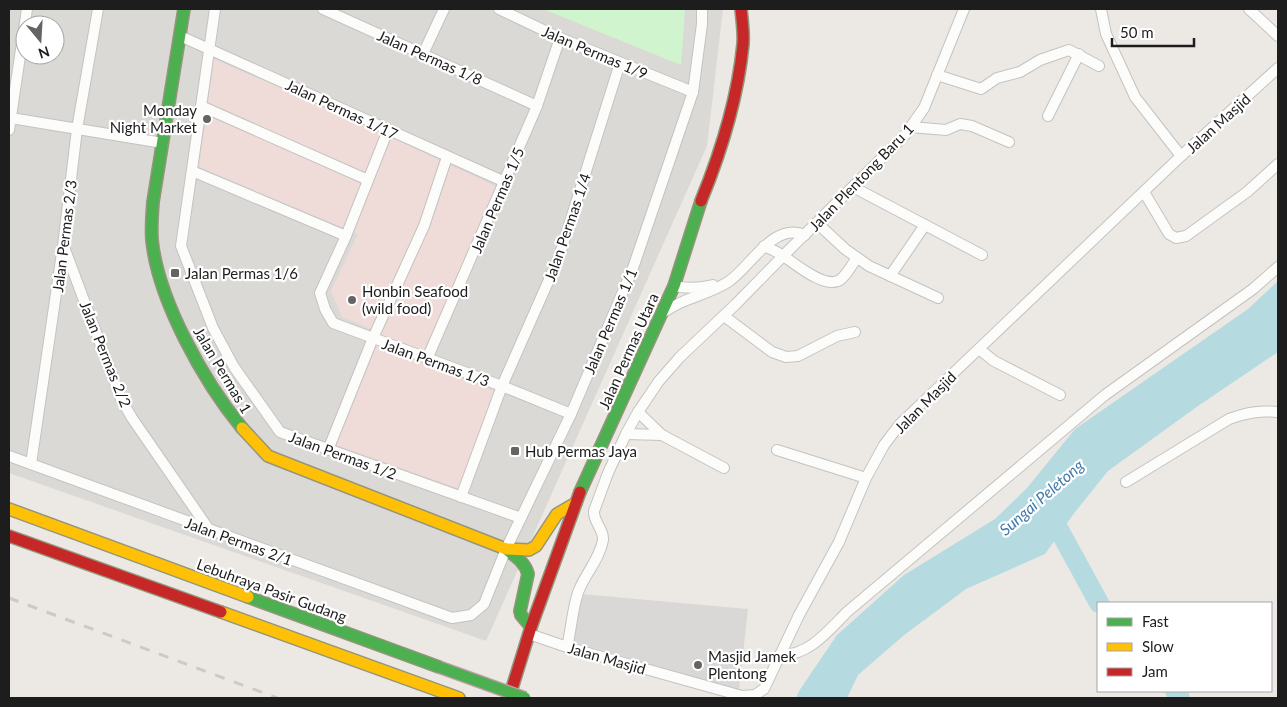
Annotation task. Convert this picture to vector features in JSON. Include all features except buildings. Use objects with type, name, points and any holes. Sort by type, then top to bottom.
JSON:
[{"type":"main road","name":"Jalan Permas 1","points":[[184,9],[152,223],[152,241],[158,270],[168,298],[191,350],[209,382],[253,444],[268,456],[506,549],[524,563],[528,574],[520,612],[530,630]]},
{"type":"main road","name":"Jalan Permas Utara","points":[[509,698],[530,630],[576,503],[674,286],[698,209],[713,171],[736,89],[743,42],[741,9]]},
{"type":"main road","name":"Jalan Permas 1","points":[[506,549],[530,550],[536,546],[557,514],[576,503]]},
{"type":"main road","name":"Lebuhraya Pasir Gudang","points":[[9,509],[525,698]]},
{"type":"main road","points":[[9,536],[459,698]]},
{"type":"street","points":[[9,130],[27,9]]},
{"type":"street","name":"Jalan Permas 2/3","points":[[31,464],[63,246],[77,129],[98,9]]},
{"type":"street","name":"Jalan Permas 1/2","points":[[215,9],[181,246],[212,328],[234,368],[280,432],[521,518]]},
{"type":"street","name":"Jalan Permas 1/8","points":[[323,9],[537,106]]},
{"type":"street","points":[[423,54],[444,9]]},
{"type":"street","name":"Jalan Permas 1/9","points":[[499,9],[560,38],[693,92]]},
{"type":"street","name":"Jalan Permas 1/1","points":[[471,615],[484,604],[506,549],[571,414],[633,268],[693,92],[702,24],[702,9]]},
{"type":"street","name":"Jalan Plentong Baru 1","points":[[567,647],[579,590],[603,540],[602,533],[593,517],[594,511],[608,473],[638,412],[659,381],[680,357],[724,316],[783,255],[906,135],[924,108],[964,9]]},
{"type":"street","points":[[1101,9],[1106,34],[1135,97],[1181,156]]},
{"type":"street","points":[[1249,9],[1278,36]]},
{"type":"street","name":"Jalan Permas 1/17","points":[[180,36],[505,182]]},
{"type":"street","name":"Jalan Permas 1/5","points":[[427,359],[537,106],[560,38]]},
{"type":"street","points":[[937,75],[981,89],[997,78],[1020,72],[1040,60],[1069,50],[1099,66]]},
{"type":"street","points":[[1048,116],[1079,54]]},
{"type":"street","name":"Jalan Permas 1/4","points":[[461,497],[502,386],[560,257],[620,63]]},
{"type":"street","name":"Jalan Masjid","points":[[530,630],[567,647],[742,696],[755,695],[764,689],[799,615],[839,542],[866,478],[884,446],[900,424],[1181,156],[1278,68]]},
{"type":"street","points":[[201,106],[368,180]]},
{"type":"street","points":[[11,118],[163,144]]},
{"type":"street","points":[[911,127],[946,130],[960,124],[972,126],[1009,142]]},
{"type":"street","points":[[192,171],[346,236],[388,130]]},
{"type":"street","points":[[328,450],[372,338],[424,226],[447,157]]},
{"type":"street","points":[[1144,192],[1169,234],[1176,238],[1186,236],[1247,192],[1278,164]]},
{"type":"street","points":[[853,187],[982,255]]},
{"type":"street","points":[[817,223],[845,249],[869,266],[938,298]]},
{"type":"street","points":[[890,276],[925,225]]},
{"type":"street","name":"Jalan Plentong Baru 1","points":[[662,313],[681,302],[708,293],[729,281],[745,268],[764,246],[788,232],[796,231],[804,235]]},
{"type":"street","name":"Jalan Permas 1/3","points":[[346,236],[320,292],[324,309],[333,323],[502,386],[571,414]]},
{"type":"street","name":"Jalan Permas 2/2","points":[[63,246],[121,399],[132,418],[210,531]]},
{"type":"street","points":[[764,246],[783,255],[806,273],[828,281],[841,280],[857,258]]},
{"type":"street","points":[[780,655],[790,655],[817,642],[847,612],[1105,396],[1253,290],[1278,267]]},
{"type":"street","name":"Jalan Plentong Baru 1","points":[[674,286],[696,288],[729,281]]},
{"type":"street","points":[[724,316],[772,352],[786,356],[798,356],[837,336],[855,332]]},
{"type":"street","points":[[979,349],[994,361],[1060,395]]},
{"type":"street","points":[[1126,482],[1229,419],[1244,414],[1264,411],[1278,412]]},
{"type":"street","points":[[638,412],[662,435],[724,468]]},
{"type":"street","points":[[626,434],[662,435]]},
{"type":"street","points":[[777,450],[866,478]]},
{"type":"street","name":"Jalan Permas 2/1","points":[[9,456],[452,618],[471,615]]},
{"type":"shaded area","points":[[9,9],[723,9],[707,146],[486,641],[9,473]]},
{"type":"shaded area","points":[[214,59],[362,124],[495,186],[473,251],[419,361],[501,394],[466,491],[330,443],[371,329],[342,317],[331,291],[358,234],[199,167]]},
{"type":"shaded area","name":"Masjid Jamek Plentong","points":[[581,594],[748,609],[739,690],[570,641]]},
{"type":"green space","points":[[543,9],[685,9],[681,65]]},
{"type":"water","name":"Sungai Peletong","points":[[1278,281],[1278,352],[1198,406],[1108,471],[1045,554],[966,589],[903,636],[858,675],[847,698],[796,698],[837,635],[904,575],[995,519],[1027,488],[1075,429],[1248,309]]},
{"type":"waterway","name":"Sungai Peletong","points":[[1047,508],[1098,602]]},
{"type":"waterway","points":[[1176,692],[1180,698]]},
{"type":"railway","points":[[9,598],[277,698]]},
{"type":"traffic: fast","points":[[184,9],[153,202],[152,240],[163,288],[173,314],[198,364],[227,409],[242,428]]},
{"type":"traffic: fast","points":[[580,492],[674,286],[701,201]]},
{"type":"traffic: fast","points":[[506,549],[527,570],[528,574],[520,611],[531,627]]},
{"type":"traffic: fast","points":[[248,597],[439,667]]},
{"type":"traffic: fast","points":[[439,667],[525,698]]},
{"type":"traffic: slow","points":[[242,428],[268,456],[506,549],[529,550],[536,546],[557,514],[576,503]]},
{"type":"traffic: slow","points":[[9,509],[248,597]]},
{"type":"traffic: slow","points":[[221,612],[459,698]]},
{"type":"traffic: jam","points":[[701,201],[722,144],[733,104],[741,64],[743,40],[741,9]]},
{"type":"traffic: jam","points":[[509,698],[531,627],[580,492]]},
{"type":"traffic: jam","points":[[9,536],[221,612]]},
{"type":"place","name":"Monday Night Market","points":[[207,119]]},
{"type":"place","name":"Jalan Permas 1/6","points":[[175,273]]},
{"type":"place","name":"Honbin Seafood (wild food)","points":[[352,300]]},
{"type":"place","name":"Hub Permas Jaya","points":[[515,451]]},
{"type":"place","name":"Masjid Jamek Plentong","points":[[698,665]]}]
